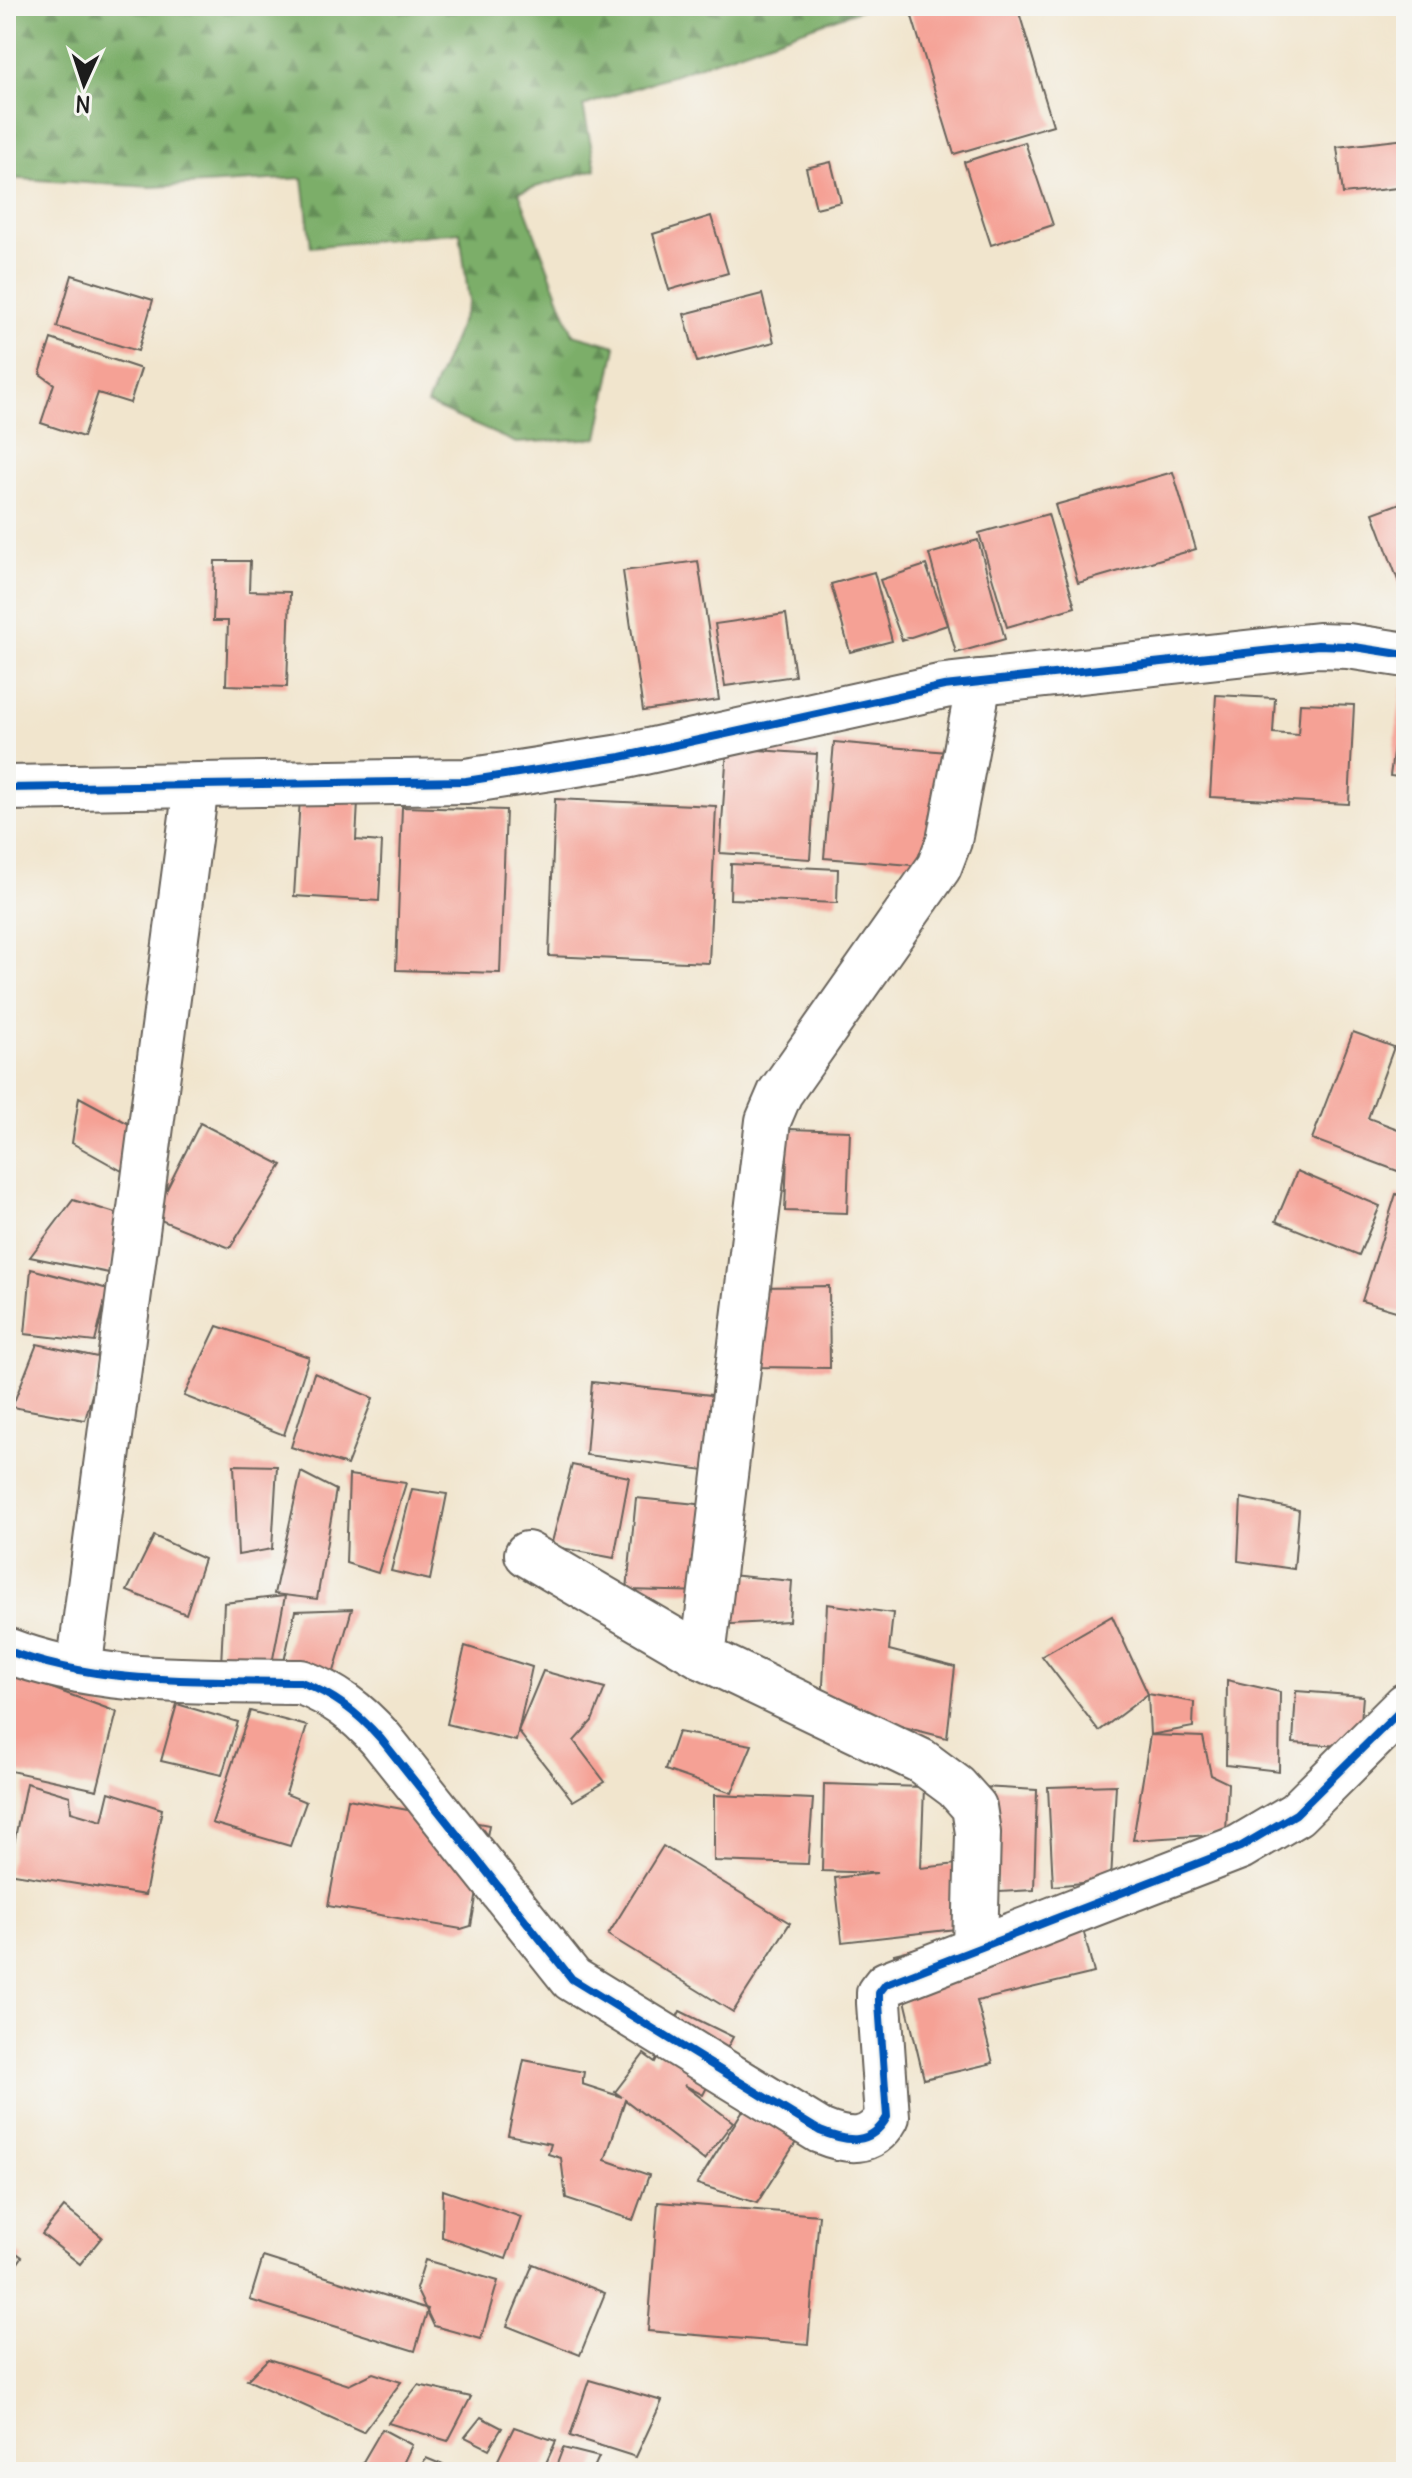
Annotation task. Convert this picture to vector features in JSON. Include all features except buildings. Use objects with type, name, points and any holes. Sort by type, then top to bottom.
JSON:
[{"type":"street","points":[[6,788],[437,782],[544,771],[944,686],[1318,645],[1406,655]]},
{"type":"street","points":[[703,1657],[768,1121],[780,1093],[939,867],[949,841],[979,682]]},
{"type":"street","points":[[79,1670],[196,786]]},
{"type":"street","points":[[527,1554],[703,1657],[921,1761],[956,1787],[974,1807],[978,1833],[975,1948]]},
{"type":"street","points":[[6,1650],[79,1670],[143,1678],[301,1682],[326,1691],[347,1705],[381,1739],[572,1979],[820,2131],[839,2139],[867,2138],[879,2131],[887,2117],[879,1993],[895,1979],[1240,1847],[1273,1830],[1322,1792],[1406,1705]]},
{"type":"green space","points":[[6,6],[871,6],[583,106],[596,169],[519,192],[573,334],[616,346],[598,438],[516,443],[427,404],[469,302],[460,232],[311,247],[303,178],[152,187],[6,178]]},
{"type":"cycle path","points":[[6,788],[466,781],[621,757],[944,686],[1318,645],[1406,655]]},
{"type":"cycle path","points":[[6,1650],[41,1662],[114,1675],[152,1679],[301,1682],[324,1693],[354,1713],[381,1739],[572,1979],[820,2131],[849,2139],[874,2133],[887,2117],[879,2003],[879,1993],[886,1984],[1240,1847],[1296,1814],[1406,1705]]}]
